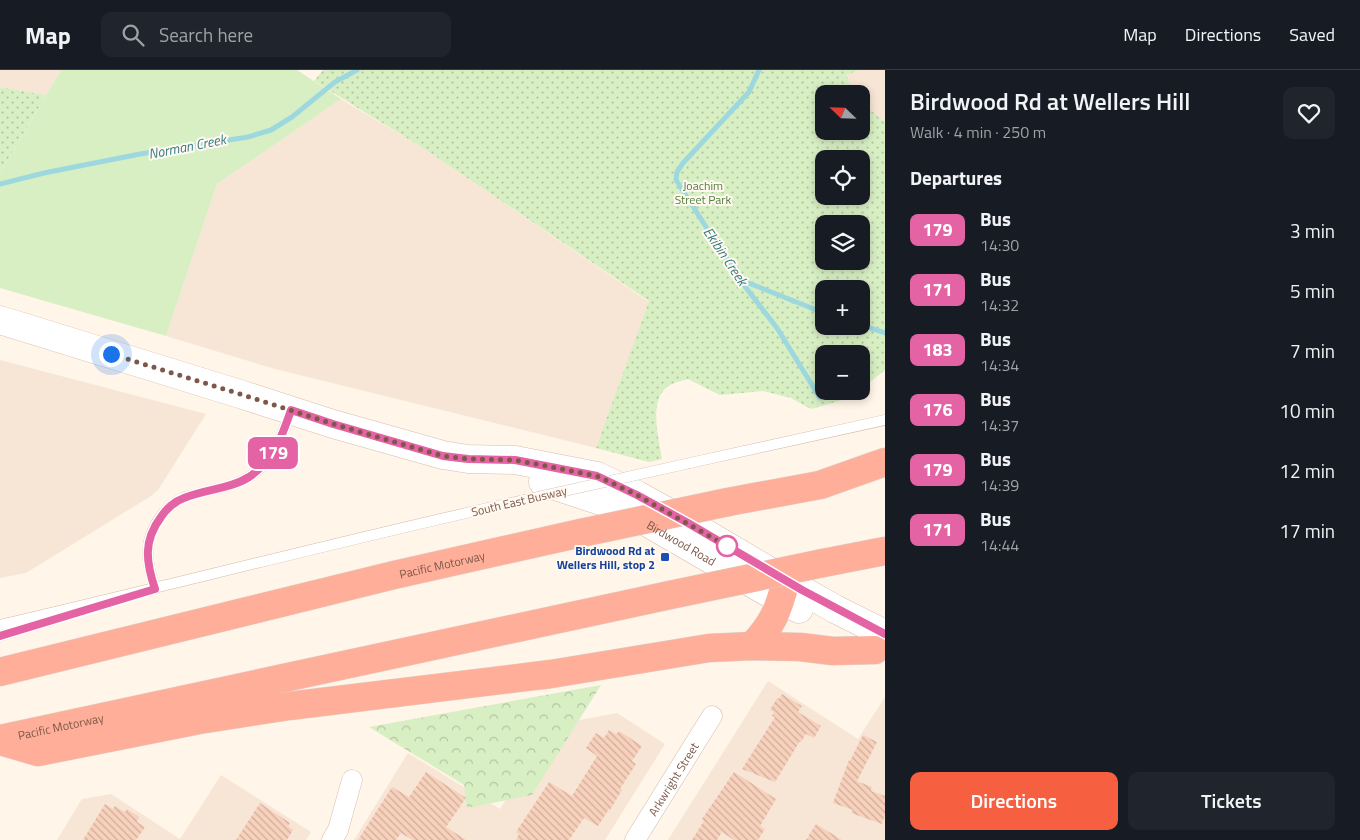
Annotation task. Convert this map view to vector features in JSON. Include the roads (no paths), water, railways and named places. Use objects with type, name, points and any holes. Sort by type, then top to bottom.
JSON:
[{"type":"highway","name":"Pacific Motorway","points":[[0,672],[394,575],[581,533],[820,485],[885,462]]},
{"type":"highway","name":"Pacific Motorway","points":[[0,740],[670,595],[885,551]]},
{"type":"highway","points":[[752,646],[766,631],[774,618],[783,591]]},
{"type":"highway","points":[[0,740],[38,752],[199,720],[289,706],[551,674],[709,648],[752,646],[800,647],[833,651],[882,646]]},
{"type":"main road","name":"Birdwood Road","points":[[0,320],[333,424],[443,456],[468,459],[515,460],[597,476],[688,523],[783,591],[835,609],[882,646]]},
{"type":"street","name":"Arkwright Street","points":[[635,840],[712,716]]},
{"type":"street","points":[[332,840],[338,830],[352,780]]},
{"type":"lane","points":[[155,589],[150,572],[148,543],[150,534],[164,513],[174,503],[184,498],[230,485],[248,478],[258,470],[281,440],[291,410]]},
{"type":"lane","name":"South East Busway","points":[[0,626],[282,556],[488,508],[885,420]]},
{"type":"lane","name":"South East Busway","points":[[0,636],[155,589]]},
{"type":"waterway","name":"Norman Creek","points":[[0,184],[44,173],[140,154],[248,137],[271,130],[292,117],[335,82],[357,70]]},
{"type":"waterway","name":"Ekibin Creek","points":[[759,70],[749,92],[683,163],[677,172],[676,180],[740,280],[777,328],[815,390]]},
{"type":"waterway","points":[[741,280],[815,309]]},
{"type":"waterway","points":[[870,328],[885,333]]},
{"type":"place","name":"Birdwood Rd at Wellers Hill, stop 2","points":[[665,557]]},
{"type":"park label","name":"Joachim Street Park","points":[[703,192]]}]
